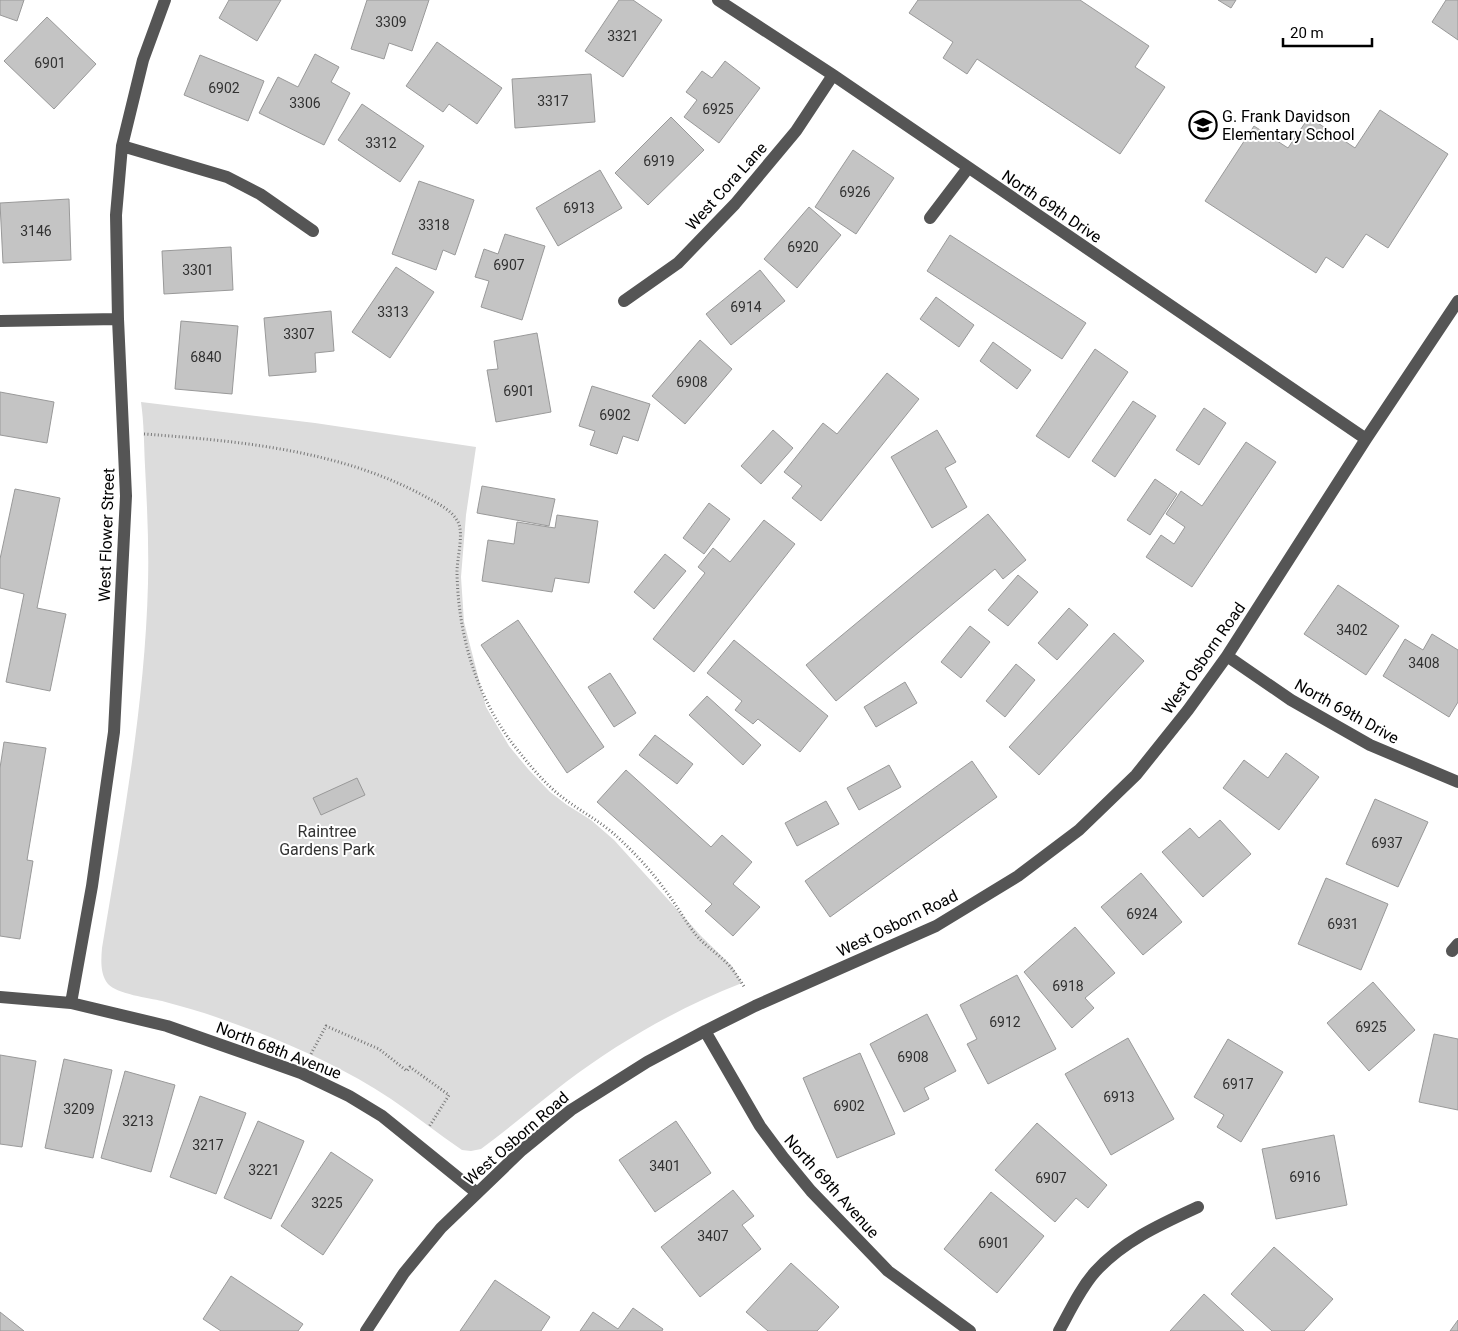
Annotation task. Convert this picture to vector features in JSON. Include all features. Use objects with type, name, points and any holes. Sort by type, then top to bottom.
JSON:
[{"type":"street","name":"West Flower Street","points":[[71,1003],[92,886],[114,732],[126,496],[118,319],[116,215],[122,146],[143,60],[165,0]]},
{"type":"street","name":"North 69th Drive","points":[[718,0],[833,75],[1366,440]]},
{"type":"street","name":"West Cora Lane","points":[[624,301],[678,263],[735,204],[796,131],[833,75]]},
{"type":"street","points":[[122,146],[227,177],[260,194],[313,231]]},
{"type":"street","points":[[930,218],[968,168]]},
{"type":"street","name":"West Osborn Road","points":[[366,1331],[404,1273],[441,1228],[522,1150],[571,1110],[647,1062],[755,1006],[936,926],[1018,876],[1079,830],[1136,774],[1188,710],[1227,656],[1458,301]]},
{"type":"street","points":[[0,321],[118,319]]},
{"type":"street","name":"North 69th Drive","points":[[1227,656],[1292,700],[1370,745],[1458,782]]},
{"type":"street","points":[[0,998],[71,1003]]},
{"type":"street","name":"North 68th Avenue","points":[[71,1003],[167,1026],[301,1073],[350,1096],[382,1116],[476,1193]]},
{"type":"street","name":"North 69th Avenue","points":[[705,1032],[760,1126],[811,1191],[888,1271],[970,1331]]},
{"type":"street","points":[[1060,1331],[1079,1294],[1094,1273],[1112,1255],[1149,1230],[1198,1207]]},
{"type":"path","points":[[145,434],[209,439],[280,449],[343,464],[388,479],[412,490],[445,508],[452,514],[458,522],[460,532],[457,570],[458,590],[461,616],[470,657],[486,701],[506,734],[519,753],[556,792],[601,823],[646,867],[696,934],[726,962],[739,978]]},
{"type":"path","points":[[311,1055],[326,1026],[379,1049],[407,1072],[410,1067],[449,1096],[417,1144]]},
{"type":"green space","name":"Raintree Gardens Park","points":[[141,402],[315,423],[476,447],[466,515],[461,577],[464,622],[486,707],[509,746],[528,769],[550,792],[591,820],[614,840],[702,937],[732,966],[742,983],[673,1014],[629,1039],[586,1067],[481,1149],[471,1151],[462,1150],[391,1099],[312,1055],[219,1018],[162,1001],[126,993],[108,984],[102,971],[102,948],[125,812],[137,721],[146,629],[148,539]]},
{"type":"building","points":[[0,0],[24,0],[17,21],[0,15]]},
{"type":"building","points":[[229,0],[281,0],[257,41],[219,18]]},
{"type":"building","points":[[367,0],[429,0],[412,51],[389,43],[384,59],[351,49]]},
{"type":"building","points":[[619,0],[633,0],[662,20],[623,77],[585,51]]},
{"type":"building","points":[[918,0],[1080,0],[1149,46],[1135,67],[1165,87],[1120,154],[977,59],[967,74],[943,58],[953,42],[909,13]]},
{"type":"building","points":[[1218,0],[1236,0],[1231,8]]},
{"type":"building","points":[[1446,0],[1458,0],[1458,40],[1432,22]]},
{"type":"building","points":[[47,17],[96,64],[54,109],[4,61]]},
{"type":"building","points":[[437,42],[502,88],[477,124],[449,104],[443,112],[406,86]]},
{"type":"building","points":[[315,54],[339,67],[331,82],[350,93],[324,145],[259,113],[278,77],[298,87]]},
{"type":"building","points":[[200,55],[264,81],[248,121],[184,95]]},
{"type":"building","points":[[725,61],[760,88],[719,143],[684,117],[697,100],[686,92],[702,71],[712,78]]},
{"type":"building","points":[[591,74],[595,122],[515,128],[512,79]]},
{"type":"building","points":[[362,104],[424,146],[400,182],[338,140]]},
{"type":"building","points":[[1380,110],[1448,154],[1388,248],[1366,234],[1343,268],[1326,257],[1316,273],[1205,201],[1254,126],[1288,148],[1309,117],[1355,148]]},
{"type":"building","points":[[671,117],[704,150],[648,205],[615,173]]},
{"type":"building","points":[[853,150],[894,178],[856,234],[815,207]]},
{"type":"building","points":[[600,170],[622,208],[558,246],[536,208]]},
{"type":"building","points":[[419,181],[474,200],[455,255],[443,250],[436,270],[392,254]]},
{"type":"building","points":[[69,199],[71,260],[3,263],[0,203]]},
{"type":"building","points":[[809,207],[841,235],[797,288],[764,259]]},
{"type":"building","points":[[505,234],[545,246],[522,320],[481,307],[489,281],[475,277],[484,249],[498,254]]},
{"type":"building","points":[[950,235],[1086,323],[1062,359],[927,271]]},
{"type":"building","points":[[231,247],[233,290],[164,294],[162,251]]},
{"type":"building","points":[[396,267],[434,292],[390,358],[352,332]]},
{"type":"building","points":[[760,270],[785,301],[731,345],[706,314]]},
{"type":"building","points":[[936,297],[974,325],[959,347],[920,319]]},
{"type":"building","points":[[331,311],[334,351],[315,353],[316,372],[269,376],[264,318]]},
{"type":"building","points":[[181,321],[238,326],[232,394],[175,389]]},
{"type":"building","points":[[537,333],[551,412],[496,422],[487,370],[498,369],[494,341]]},
{"type":"building","points":[[700,340],[732,369],[685,424],[652,396]]},
{"type":"building","points":[[993,342],[1031,370],[1017,389],[980,361]]},
{"type":"building","points":[[1095,349],[1128,372],[1069,458],[1036,436]]},
{"type":"building","points":[[887,373],[919,399],[821,521],[792,498],[802,486],[784,472],[823,423],[837,434]]},
{"type":"building","points":[[592,386],[650,404],[638,441],[623,436],[617,454],[590,445],[595,431],[579,426]]},
{"type":"building","points":[[0,392],[54,402],[47,443],[0,435]]},
{"type":"building","points":[[1133,401],[1156,416],[1115,477],[1092,461]]},
{"type":"building","points":[[1204,408],[1226,423],[1199,465],[1176,450]]},
{"type":"building","points":[[773,430],[793,448],[761,484],[741,466]]},
{"type":"building","points":[[937,430],[956,462],[945,468],[967,507],[932,528],[891,457]]},
{"type":"building","points":[[1246,442],[1276,462],[1192,587],[1146,557],[1161,535],[1174,544],[1185,527],[1166,514],[1181,491],[1202,506]]},
{"type":"building","points":[[1155,479],[1177,494],[1150,535],[1127,520]]},
{"type":"building","points":[[482,486],[555,499],[549,526],[477,513]]},
{"type":"building","points":[[15,489],[60,498],[37,608],[66,614],[50,691],[6,682],[24,594],[0,588],[0,559]]},
{"type":"building","points":[[709,503],[730,519],[704,554],[683,538]]},
{"type":"building","points":[[988,514],[1026,560],[1003,579],[995,569],[836,701],[806,665]]},
{"type":"building","points":[[557,515],[598,521],[589,583],[555,578],[552,592],[482,581],[488,540],[514,544],[517,522],[555,528]]},
{"type":"building","points":[[764,520],[795,544],[694,672],[653,639],[705,573],[698,567],[713,548],[730,562]]},
{"type":"building","points":[[665,554],[686,571],[654,609],[634,592]]},
{"type":"building","points":[[1018,575],[1038,592],[1008,626],[988,610]]},
{"type":"building","points":[[1338,585],[1399,626],[1366,675],[1304,634]]},
{"type":"building","points":[[1069,608],[1088,625],[1057,660],[1038,643]]},
{"type":"building","points":[[518,620],[604,747],[567,773],[481,645]]},
{"type":"building","points":[[970,626],[990,642],[961,678],[941,662]]},
{"type":"building","points":[[1114,633],[1144,661],[1039,775],[1009,747]]},
{"type":"building","points":[[1432,634],[1458,650],[1458,702],[1449,717],[1383,676],[1405,639],[1423,650]]},
{"type":"building","points":[[734,640],[828,716],[800,752],[758,719],[753,724],[735,710],[742,701],[707,673]]},
{"type":"building","points":[[1016,664],[1035,680],[1005,717],[986,701]]},
{"type":"building","points":[[610,673],[636,713],[614,727],[588,687]]},
{"type":"building","points":[[905,682],[917,703],[876,727],[864,707]]},
{"type":"building","points":[[707,696],[761,745],[743,765],[689,715]]},
{"type":"building","points":[[655,735],[693,764],[677,784],[639,755]]},
{"type":"building","points":[[4,742],[46,748],[27,860],[33,861],[20,939],[0,936],[0,768]]},
{"type":"building","points":[[1286,753],[1319,777],[1279,830],[1223,788],[1244,760],[1268,778]]},
{"type":"building","points":[[972,761],[997,797],[830,917],[805,881]]},
{"type":"building","points":[[889,765],[901,787],[859,810],[847,788]]},
{"type":"building","points":[[626,770],[711,847],[722,835],[752,862],[733,884],[760,907],[733,936],[705,911],[712,904],[597,802]]},
{"type":"building","points":[[357,778],[365,795],[321,815],[313,798]]},
{"type":"building","points":[[1375,799],[1428,822],[1398,887],[1346,864]]},
{"type":"building","points":[[826,801],[839,824],[797,846],[785,823]]},
{"type":"building","points":[[1220,820],[1251,854],[1203,897],[1162,852],[1190,828],[1199,838]]},
{"type":"building","points":[[1141,873],[1182,922],[1143,955],[1101,907]]},
{"type":"building","points":[[1326,878],[1388,904],[1361,970],[1298,944]]},
{"type":"building","points":[[1075,927],[1115,973],[1085,998],[1094,1008],[1072,1028],[1024,972]]},
{"type":"building","points":[[1017,975],[1056,1049],[988,1084],[967,1044],[977,1039],[960,1005]]},
{"type":"building","points":[[1373,982],[1415,1030],[1369,1071],[1327,1023]]},
{"type":"building","points":[[927,1014],[956,1071],[924,1088],[929,1099],[904,1112],[870,1044]]},
{"type":"building","points":[[1434,1034],[1458,1039],[1458,1110],[1419,1102]]},
{"type":"building","points":[[1128,1038],[1174,1119],[1111,1155],[1065,1074]]},
{"type":"building","points":[[1228,1039],[1283,1072],[1241,1142],[1217,1127],[1224,1115],[1194,1097]]},
{"type":"building","points":[[860,1053],[895,1134],[837,1158],[803,1078]]},
{"type":"building","points":[[0,1055],[36,1061],[22,1147],[0,1144]]},
{"type":"building","points":[[64,1059],[112,1070],[93,1158],[45,1148]]},
{"type":"building","points":[[125,1071],[175,1085],[151,1172],[101,1158]]},
{"type":"building","points":[[200,1096],[246,1113],[216,1194],[170,1177]]},
{"type":"building","points":[[258,1121],[304,1141],[271,1219],[224,1198]]},
{"type":"building","points":[[676,1121],[711,1173],[655,1212],[619,1160]]},
{"type":"building","points":[[1037,1123],[1107,1185],[1088,1208],[1076,1198],[1055,1222],[995,1170]]},
{"type":"building","points":[[1334,1135],[1347,1205],[1276,1219],[1262,1149]]},
{"type":"building","points":[[331,1152],[373,1180],[323,1255],[281,1226]]},
{"type":"building","points":[[733,1190],[754,1216],[742,1225],[761,1249],[700,1297],[661,1247]]},
{"type":"building","points":[[991,1192],[1044,1236],[997,1293],[944,1249]]},
{"type":"building","points":[[1274,1247],[1333,1299],[1304,1331],[1272,1331],[1231,1294]]},
{"type":"building","points":[[791,1263],[839,1307],[817,1331],[768,1331],[746,1312]]},
{"type":"building","points":[[231,1276],[303,1324],[298,1331],[221,1331],[203,1319]]},
{"type":"building","points":[[495,1280],[550,1317],[541,1331],[460,1331]]},
{"type":"building","points":[[1204,1294],[1244,1331],[1170,1331]]},
{"type":"building","points":[[633,1308],[663,1329],[662,1331],[580,1331],[593,1312],[618,1329]]},
{"type":"building","points":[[0,1312],[24,1331],[0,1331]]},
{"type":"building","points":[[1458,1320],[1458,1331],[1450,1331]]},
{"type":"place","name":"G. Frank Davidson Elementary School","points":[[1203,125]]}]
